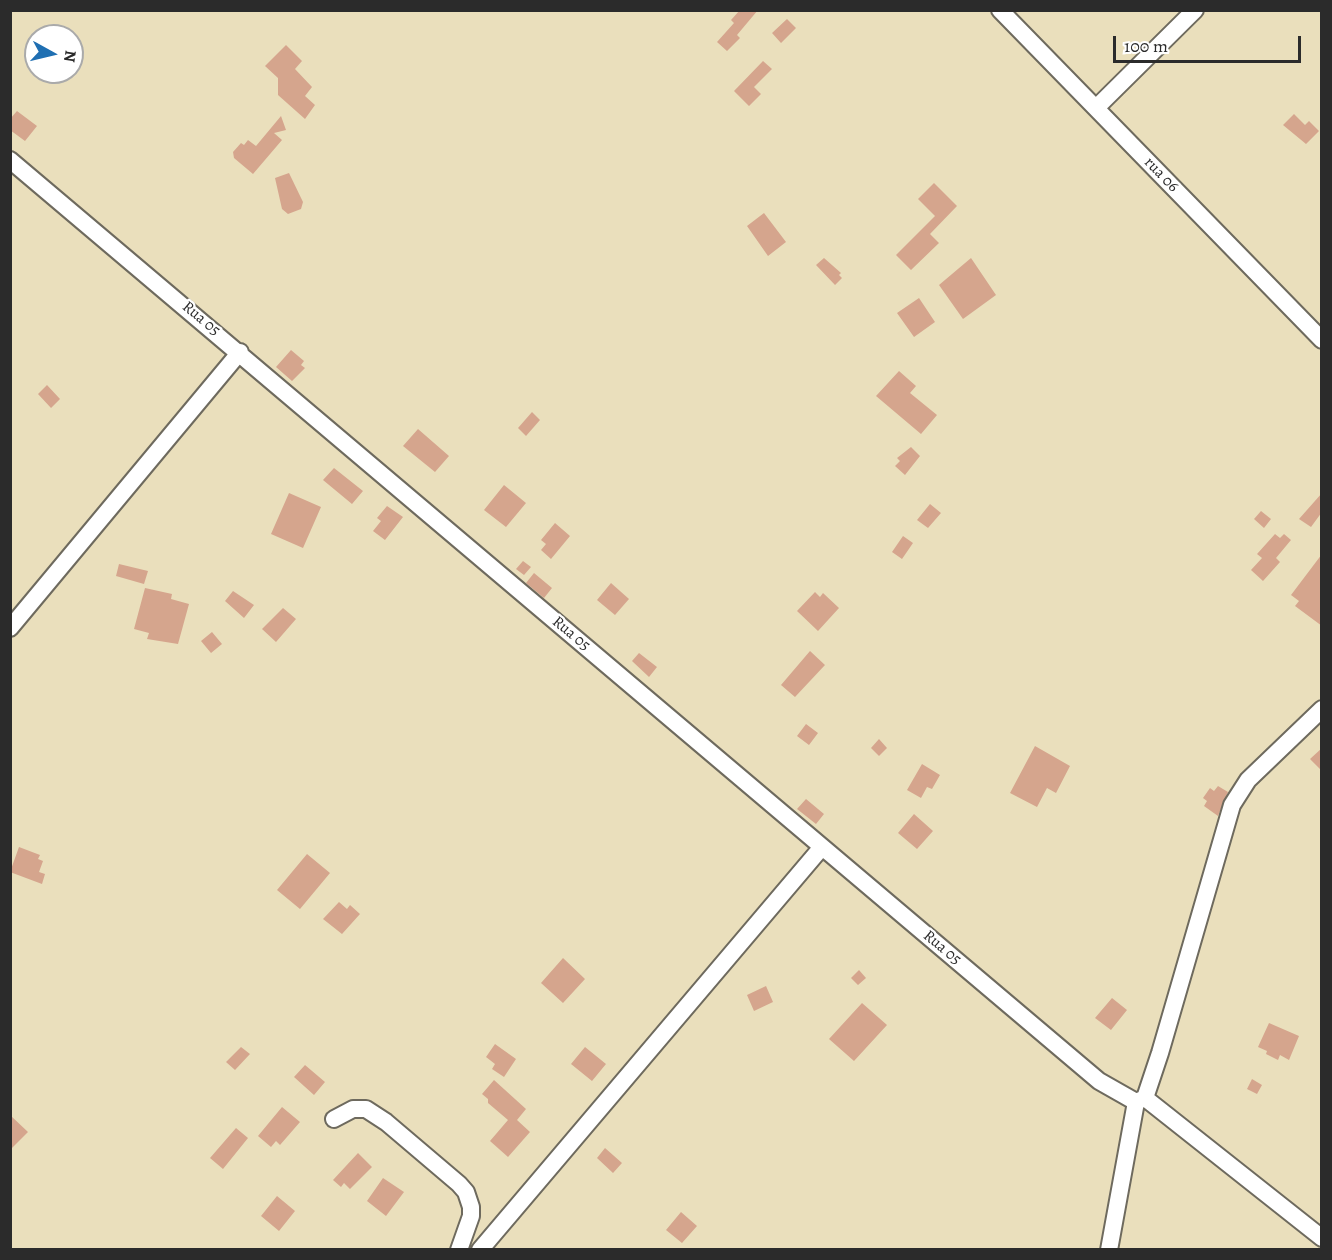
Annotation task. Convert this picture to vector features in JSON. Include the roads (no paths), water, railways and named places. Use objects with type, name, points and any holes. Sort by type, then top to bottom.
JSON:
[{"type":"street","name":"rua 06","points":[[1000,10],[1322,340]]},
{"type":"street","points":[[1096,108],[1195,10]]},
{"type":"street","name":"Rua 05","points":[[10,160],[240,352],[1099,1081],[1141,1100],[1322,1238]]},
{"type":"street","points":[[10,628],[240,352]]},
{"type":"street","points":[[1109,1250],[1141,1100],[1232,805],[1248,780],[1322,709]]},
{"type":"street","points":[[480,1250],[822,847]]},
{"type":"street","points":[[334,1119],[353,1109],[366,1109],[387,1122],[459,1184],[466,1192],[471,1207],[459,1250]]}]
